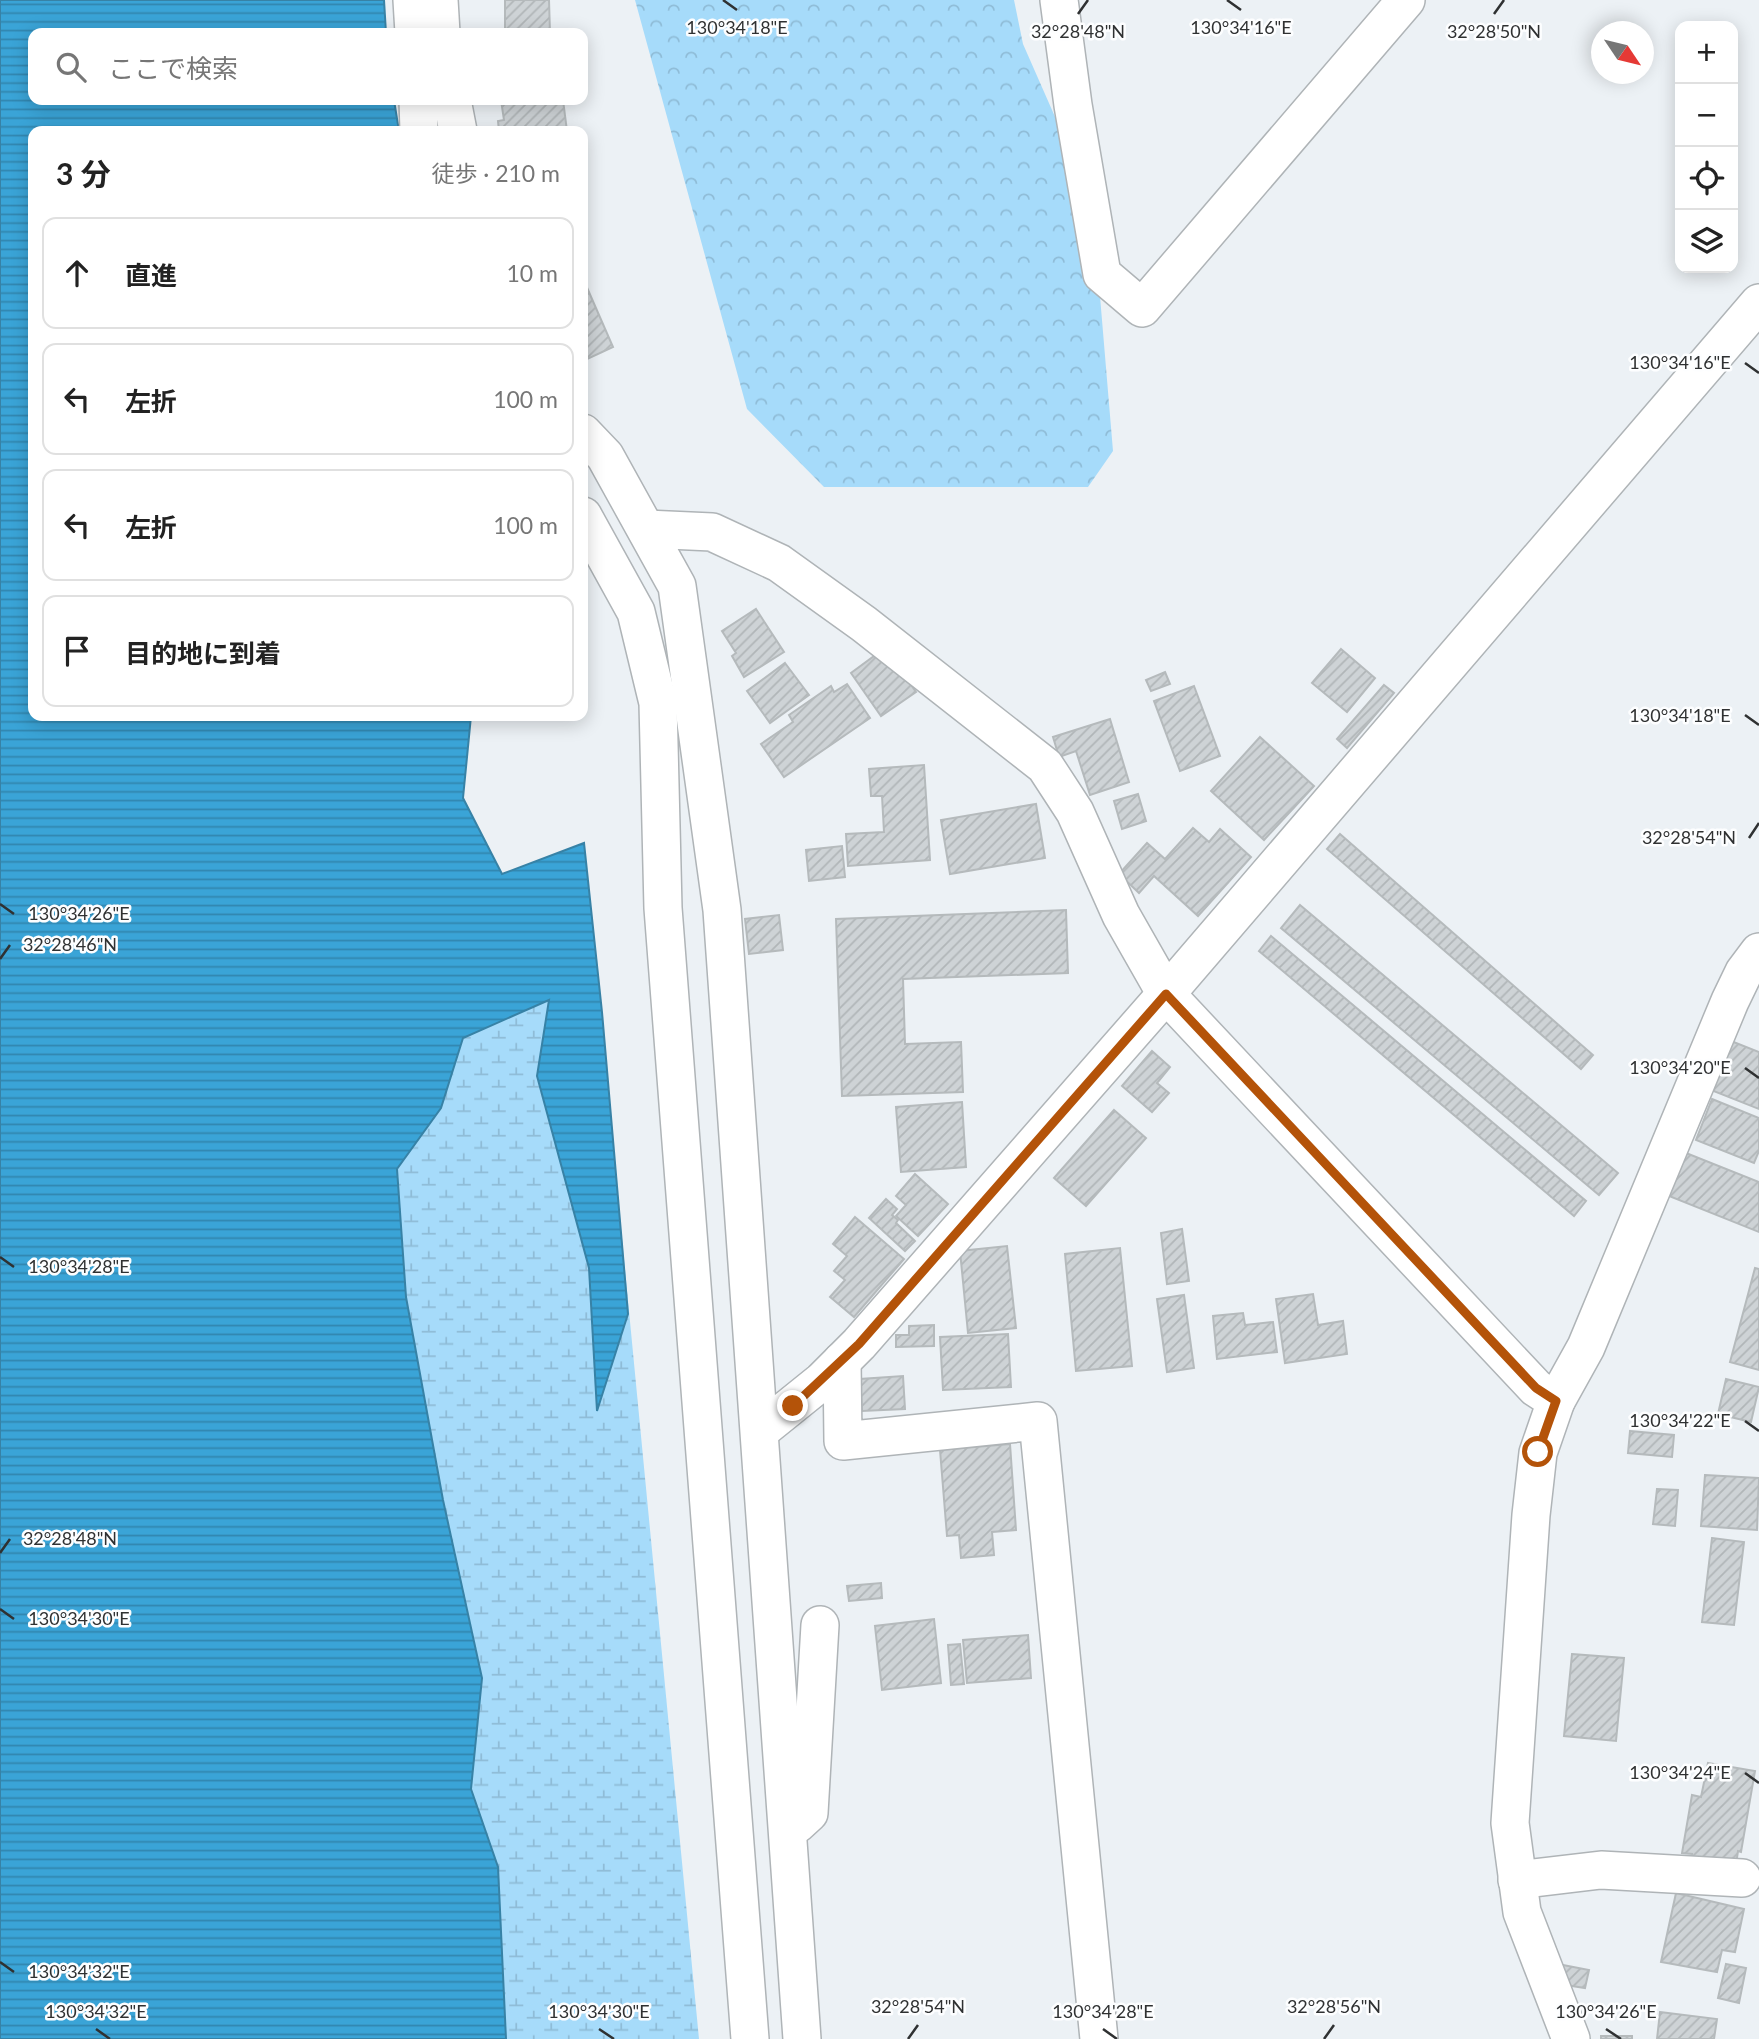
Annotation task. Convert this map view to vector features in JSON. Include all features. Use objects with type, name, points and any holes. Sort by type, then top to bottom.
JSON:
[{"type":"street","points":[[412,0],[414,28]]},
{"type":"street","points":[[439,0],[441,28]]},
{"type":"street","points":[[1059,0],[1073,105],[1102,274],[1142,308],[1406,0]]},
{"type":"street","points":[[418,105],[419,126]]},
{"type":"street","points":[[453,105],[457,126]]},
{"type":"street","points":[[760,1431],[793,1406],[842,1361],[1166,994],[1759,303]]},
{"type":"street","points":[[588,438],[605,456],[677,586],[722,910],[802,2039]]},
{"type":"street","points":[[588,526],[636,612],[658,703],[663,908],[750,2039]]},
{"type":"street","points":[[646,529],[712,532],[779,563],[864,624],[1045,766],[1075,811],[1121,915],[1166,994],[1536,1388],[1556,1401]]},
{"type":"street","points":[[1571,2039],[1522,1912],[1510,1823],[1531,1514],[1538,1452],[1556,1401],[1586,1347],[1730,1002],[1744,972],[1759,952]]},
{"type":"street","points":[[842,1361],[843,1441],[1038,1421],[1099,2039]]},
{"type":"street","points":[[789,1832],[809,1813],[820,1625]]},
{"type":"street","points":[[1517,1880],[1601,1870],[1742,1878]]},
{"type":"green space","points":[[635,0],[1014,0],[1023,44],[1092,201],[1113,451],[1088,487],[824,487],[747,409]]},
{"type":"green space","points":[[468,721],[471,721],[463,798],[502,874],[584,843],[699,2039],[329,2039],[214,1132]]},
{"type":"shaded area","points":[[0,0],[384,0],[386,28],[28,28],[28,105],[395,105],[398,126],[28,126],[28,721],[471,721],[463,798],[502,874],[584,843],[602,1012],[628,1314],[597,1411],[589,1268],[537,1076],[549,1000],[463,1038],[441,1108],[397,1169],[406,1297],[443,1500],[482,1678],[471,1789],[498,1867],[506,2039],[0,2039]]},
{"type":"building","points":[[505,0],[549,0],[550,28],[505,28]]},
{"type":"building","points":[[502,105],[564,105],[566,126],[498,126],[498,121],[504,120]]},
{"type":"building","points":[[588,290],[613,347],[588,359]]},
{"type":"building","points":[[756,609],[784,652],[744,677],[732,656],[736,653],[722,631]]},
{"type":"building","points":[[885,648],[916,692],[881,716],[851,673]]},
{"type":"building","points":[[1341,649],[1375,678],[1347,712],[1312,683]]},
{"type":"building","points":[[785,663],[809,695],[770,723],[747,691]]},
{"type":"building","points":[[1165,672],[1170,684],[1151,691],[1146,680]]},
{"type":"building","points":[[847,684],[870,718],[784,777],[761,744],[793,722],[789,715],[831,686],[834,692]]},
{"type":"building","points":[[1384,685],[1394,693],[1347,748],[1337,739]]},
{"type":"building","points":[[1194,686],[1220,756],[1180,771],[1154,701]]},
{"type":"building","points":[[1110,719],[1129,782],[1090,795],[1076,751],[1059,757],[1053,737]]},
{"type":"building","points":[[1260,737],[1314,786],[1264,840],[1211,791]]},
{"type":"building","points":[[924,765],[930,860],[848,866],[846,834],[884,832],[882,796],[871,796],[869,769]]},
{"type":"building","points":[[1138,794],[1146,821],[1122,829],[1114,801]]},
{"type":"building","points":[[1036,804],[1045,858],[950,874],[941,820]]},
{"type":"building","points":[[1193,828],[1209,842],[1220,829],[1251,857],[1198,916],[1154,876],[1139,893],[1119,874],[1147,843],[1165,859]]},
{"type":"building","points":[[1340,834],[1593,1055],[1581,1069],[1327,849]]},
{"type":"building","points":[[842,846],[845,877],[809,881],[806,850]]},
{"type":"building","points":[[1300,905],[1618,1173],[1599,1195],[1281,928]]},
{"type":"building","points":[[1066,910],[1068,973],[903,979],[905,1044],[961,1042],[963,1092],[842,1096],[836,919]]},
{"type":"building","points":[[779,915],[783,950],[749,954],[745,919]]},
{"type":"building","points":[[1271,936],[1586,1201],[1574,1216],[1259,951]]},
{"type":"building","points":[[1731,1041],[1759,1052],[1759,1109],[1711,1090]]},
{"type":"building","points":[[1152,1051],[1170,1067],[1157,1083],[1169,1093],[1152,1112],[1122,1086]]},
{"type":"building","points":[[1712,1099],[1759,1118],[1759,1151],[1754,1163],[1696,1140]]},
{"type":"building","points":[[962,1102],[966,1167],[901,1172],[896,1107]]},
{"type":"building","points":[[1114,1110],[1146,1138],[1086,1206],[1054,1178]]},
{"type":"building","points":[[1681,1151],[1759,1182],[1759,1232],[1664,1194]]},
{"type":"building","points":[[915,1174],[948,1204],[918,1236],[896,1216],[906,1205],[896,1196]]},
{"type":"building","points":[[886,1199],[897,1209],[892,1215],[898,1220],[896,1223],[915,1241],[905,1251],[869,1218]]},
{"type":"building","points":[[855,1217],[904,1259],[854,1317],[830,1297],[845,1280],[834,1271],[847,1256],[833,1244]]},
{"type":"building","points":[[1182,1229],[1189,1281],[1167,1284],[1161,1233]]},
{"type":"building","points":[[1007,1246],[1016,1328],[968,1333],[960,1251]]},
{"type":"building","points":[[1120,1248],[1132,1366],[1076,1371],[1065,1254]]},
{"type":"building","points":[[1755,1268],[1759,1269],[1759,1370],[1730,1362]]},
{"type":"building","points":[[1313,1294],[1318,1325],[1343,1321],[1347,1354],[1285,1363],[1276,1299]]},
{"type":"building","points":[[1184,1295],[1194,1368],[1167,1372],[1157,1299]]},
{"type":"building","points":[[1243,1313],[1245,1325],[1273,1322],[1277,1352],[1217,1359],[1213,1316]]},
{"type":"building","points":[[934,1325],[934,1346],[896,1347],[896,1335],[909,1335],[909,1326]]},
{"type":"building","points":[[1008,1334],[1011,1387],[943,1390],[940,1337]]},
{"type":"building","points":[[903,1376],[905,1409],[862,1411],[860,1379]]},
{"type":"building","points":[[1726,1379],[1759,1387],[1751,1422],[1718,1414]]},
{"type":"building","points":[[1630,1431],[1674,1435],[1672,1457],[1628,1453]]},
{"type":"building","points":[[1010,1444],[1016,1530],[992,1532],[994,1555],[961,1558],[959,1535],[947,1536],[940,1450]]},
{"type":"building","points":[[1705,1475],[1759,1478],[1757,1530],[1701,1526]]},
{"type":"building","points":[[1657,1489],[1678,1490],[1675,1526],[1653,1524]]},
{"type":"building","points":[[1712,1538],[1744,1542],[1734,1625],[1702,1622]]},
{"type":"building","points":[[881,1583],[882,1598],[849,1601],[847,1586]]},
{"type":"building","points":[[934,1619],[941,1683],[882,1690],[875,1626]]},
{"type":"building","points":[[1028,1635],[1031,1678],[967,1683],[963,1640]]},
{"type":"building","points":[[960,1644],[964,1684],[951,1685],[948,1645]]},
{"type":"building","points":[[1572,1654],[1624,1658],[1616,1741],[1564,1736]]},
{"type":"building","points":[[1708,1763],[1755,1771],[1741,1852],[1738,1851],[1735,1871],[1691,1863],[1692,1854],[1682,1853],[1692,1795],[1701,1797]]},
{"type":"building","points":[[1676,1893],[1744,1909],[1735,1952],[1722,1950],[1717,1972],[1661,1962]]},
{"type":"building","points":[[1726,1964],[1746,1968],[1739,2003],[1718,1998]]},
{"type":"building","points":[[1563,1965],[1589,1970],[1585,1988],[1559,1984]]},
{"type":"building","points":[[1660,2012],[1717,2019],[1714,2039],[1657,2039]]},
{"type":"building","points":[[1601,2036],[1632,2036],[1632,2039],[1601,2039]]},
{"type":"route","points":[[793,1406],[859,1344],[1166,994],[1536,1388],[1556,1401],[1538,1452]]}]
